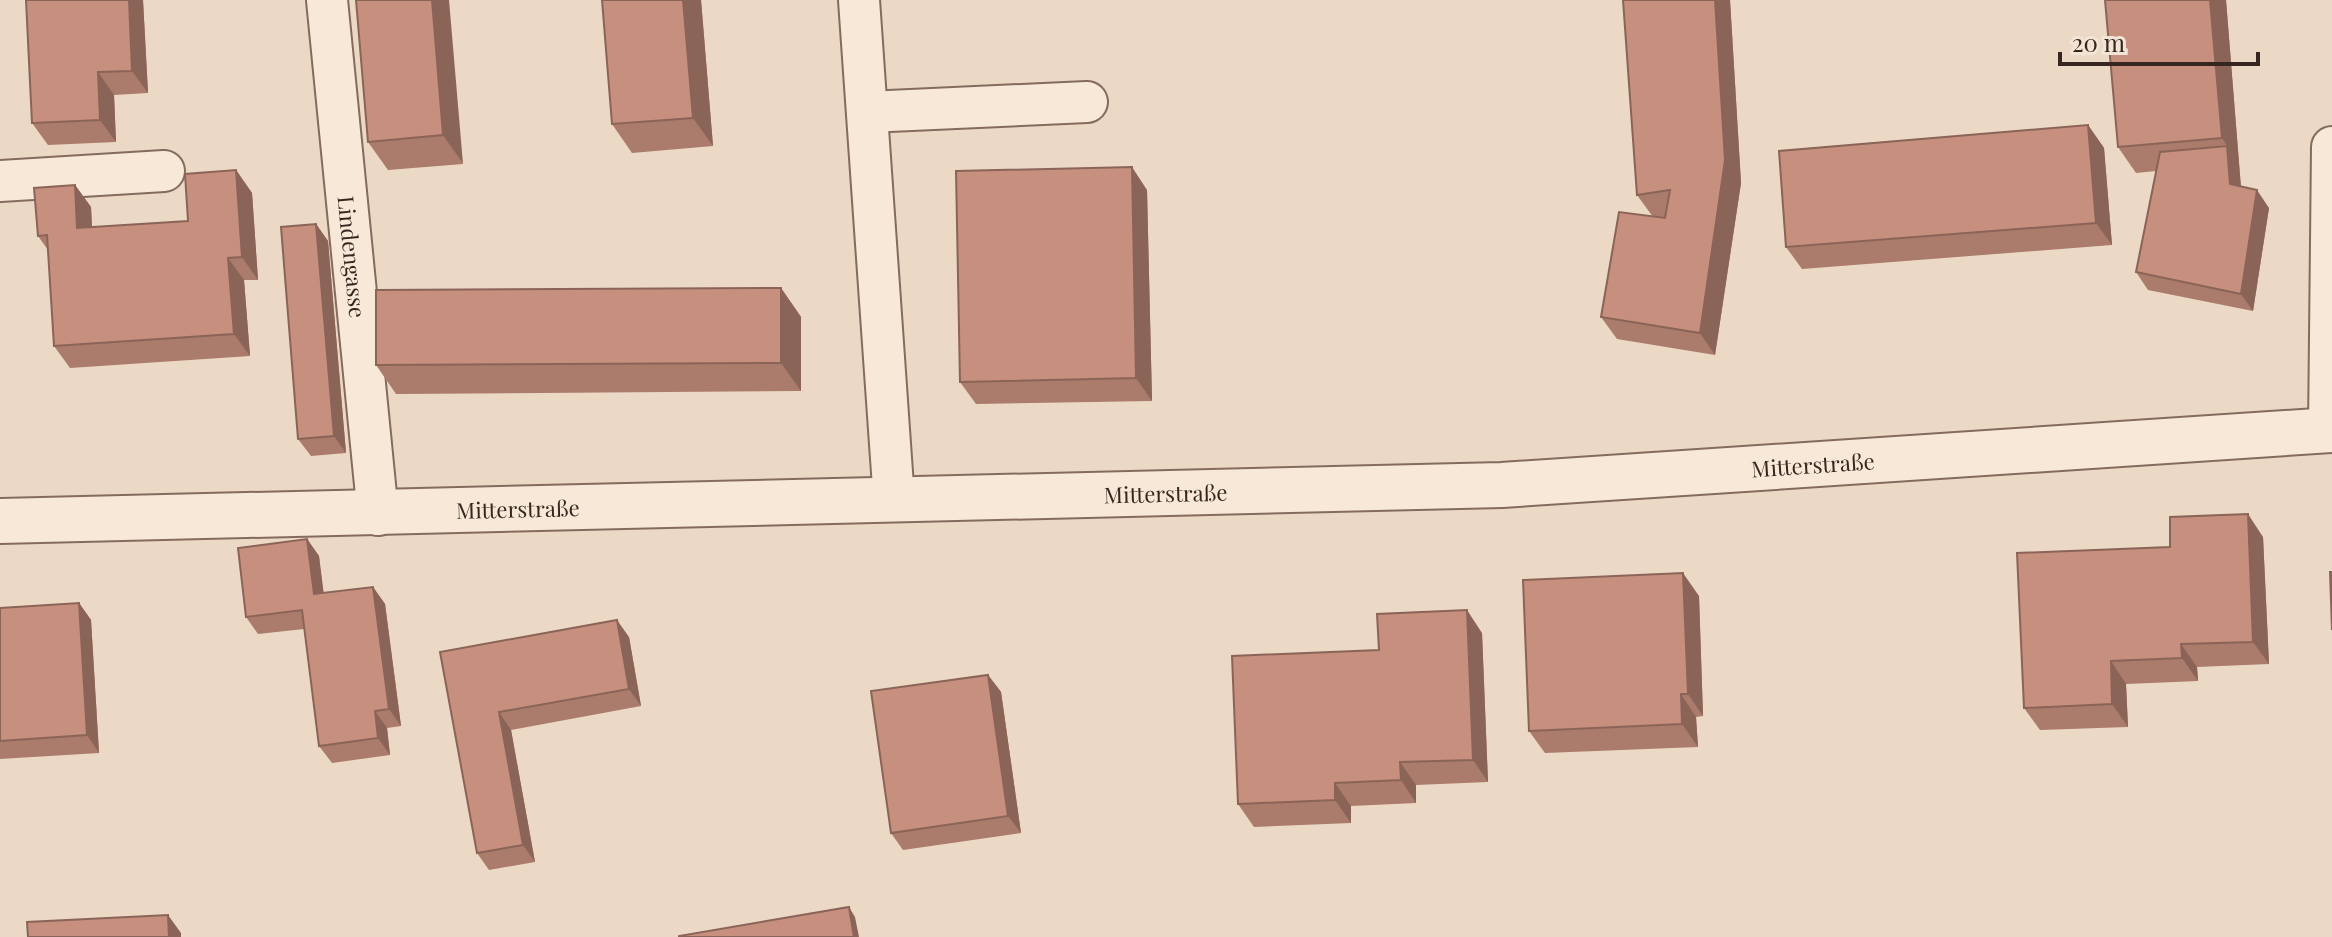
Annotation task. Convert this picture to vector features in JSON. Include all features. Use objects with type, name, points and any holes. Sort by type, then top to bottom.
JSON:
[{"type":"street","name":"Mitterstraße","points":[[0,521],[378,515],[1502,485],[2331,430]]},
{"type":"lane","name":"Lindengasse","points":[[327,0],[378,515]]},
{"type":"lane","points":[[859,0],[894,501]]},
{"type":"lane","points":[[867,112],[1087,102]]},
{"type":"lane","name":"Mitterstraße","points":[[2331,430],[2332,147]]},
{"type":"lane","points":[[0,181],[164,171]]},
{"type":"building","points":[[26,0],[129,0],[132,71],[98,72],[100,120],[32,123]]},
{"type":"building","points":[[356,0],[432,0],[443,135],[368,142]]},
{"type":"building","points":[[602,0],[683,0],[693,118],[612,124]]},
{"type":"building","points":[[1623,0],[1715,0],[1725,160],[1700,333],[1601,317],[1619,212],[1665,218],[1670,190],[1637,195]]},
{"type":"building","points":[[2105,0],[2210,0],[2222,138],[2118,147]]},
{"type":"building","points":[[2088,125],[2096,223],[1786,247],[1779,151]]},
{"type":"building","points":[[2227,146],[2230,184],[2257,190],[2241,294],[2136,272],[2160,152]]},
{"type":"building","points":[[1132,167],[1136,378],[960,382],[956,171]]},
{"type":"building","points":[[236,170],[242,257],[228,258],[234,334],[54,346],[47,235],[38,236],[34,188],[75,185],[77,228],[188,221],[185,174]]},
{"type":"building","points":[[316,224],[334,436],[298,439],[281,227]]},
{"type":"building","points":[[781,288],[781,363],[376,365],[376,290]]},
{"type":"building","points":[[2248,514],[2253,642],[2181,644],[2182,658],[2111,661],[2112,704],[2024,708],[2017,553],[2170,547],[2170,517]]},
{"type":"building","points":[[307,539],[314,594],[373,587],[389,709],[375,711],[378,738],[319,746],[302,610],[246,617],[238,548]]},
{"type":"building","points":[[2330,572],[2332,572],[2332,630]]},
{"type":"building","points":[[1683,573],[1688,694],[1681,694],[1682,724],[1529,731],[1523,580]]},
{"type":"building","points":[[79,603],[87,735],[0,741],[0,608]]},
{"type":"building","points":[[1467,610],[1473,760],[1400,762],[1401,780],[1335,783],[1335,800],[1238,804],[1232,656],[1379,650],[1377,614]]},
{"type":"building","points":[[617,620],[629,689],[499,712],[523,845],[477,853],[440,652]]},
{"type":"building","points":[[988,675],[1008,816],[891,833],[871,691]]},
{"type":"building","points":[[849,907],[854,937],[679,937],[679,936]]},
{"type":"building","points":[[168,915],[169,937],[28,937],[27,922]]}]
